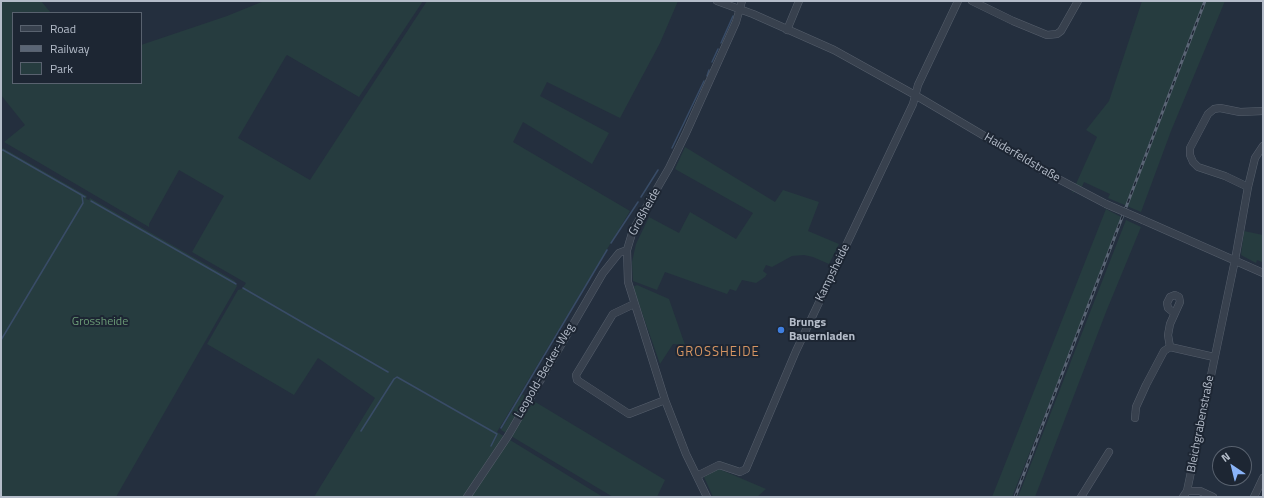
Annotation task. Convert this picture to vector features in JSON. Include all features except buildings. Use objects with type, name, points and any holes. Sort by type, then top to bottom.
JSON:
[{"type":"street","name":"Haiderfeldstraße","points":[[717,1],[834,50],[915,95],[1046,173],[1106,204],[1263,273]]},
{"type":"street","name":"Großheide","points":[[707,497],[686,454],[665,400],[628,282],[627,250],[633,230],[669,168],[686,133],[740,10],[742,1]]},
{"type":"street","points":[[787,30],[799,1]]},
{"type":"street","name":"Kampsheide","points":[[697,476],[719,465],[740,472],[746,469],[796,350],[913,104],[915,95],[938,40],[958,1]]},
{"type":"street","points":[[972,1],[1046,35],[1057,34],[1061,31],[1078,1]]},
{"type":"street","points":[[1248,187],[1225,176],[1198,167],[1193,162],[1190,148],[1208,114],[1214,109],[1220,108],[1240,112],[1263,111]]},
{"type":"street","name":"Bleichgrabenstraße","points":[[1213,497],[1200,491],[1185,494],[1235,260],[1248,187],[1255,158],[1263,146]]},
{"type":"street","name":"Leopold-Becker-Weg","points":[[467,497],[508,436],[603,273],[619,253],[627,250]]},
{"type":"street","points":[[634,304],[613,314],[576,375],[577,380],[629,414],[665,400]]},
{"type":"street","points":[[1170,347],[1168,335],[1174,313]]},
{"type":"street","points":[[1135,418],[1136,407],[1164,351],[1170,347],[1214,357]]},
{"type":"street","points":[[1081,497],[1109,452]]},
{"type":"street","points":[[1254,497],[1263,478]]},
{"type":"green space","points":[[1,1],[41,1],[50,12],[12,12],[12,84],[142,84],[142,45],[227,16],[264,1],[423,1],[359,97],[287,55],[286,56],[238,138],[310,180],[427,1],[678,1],[660,43],[620,118],[547,82],[540,96],[609,133],[592,164],[523,122],[513,142],[630,211],[497,432],[603,497],[314,497],[375,398],[318,358],[294,395],[207,344],[238,290],[242,289],[246,283],[192,252],[224,196],[179,170],[149,224],[149,227],[4,142],[25,125],[1,95]]},
{"type":"green space","points":[[1142,1],[1225,1],[1171,131],[1141,212],[1108,198],[1110,194],[1084,182],[1081,189],[1072,193],[1097,137],[1086,130],[1109,101]]},
{"type":"green space","points":[[685,147],[775,202],[783,190],[819,202],[808,231],[839,244],[829,264],[804,255],[792,256],[772,267],[766,265],[763,271],[767,274],[765,277],[756,283],[742,280],[736,291],[730,289],[727,294],[665,272],[657,290],[633,281],[632,262],[636,244],[649,217],[679,233],[690,212],[736,239],[753,213],[675,169]]},
{"type":"green space","name":"Grossheide","points":[[3,148],[87,196],[86,199],[89,200],[90,198],[235,281],[237,286],[116,497],[1,497],[1,149]]},
{"type":"green space","points":[[1106,209],[1123,218],[1012,497],[992,497]]},
{"type":"green space","points":[[1126,220],[1141,227],[1106,312],[1035,497],[1018,497]]},
{"type":"green space","points":[[1244,231],[1263,235],[1262,262],[1257,260],[1256,263],[1241,255]]},
{"type":"green space","points":[[637,285],[669,299],[685,345],[673,344],[660,364],[633,287]]},
{"type":"green space","points":[[522,394],[665,480],[657,497],[613,497],[501,430]]},
{"type":"green space","points":[[719,469],[766,489],[757,497],[713,497],[704,477]]},
{"type":"waterway","points":[[721,43],[733,16]]},
{"type":"waterway","points":[[712,62],[718,49]]},
{"type":"waterway","points":[[707,76],[709,70]]},
{"type":"waterway","points":[[672,148],[704,81]]},
{"type":"waterway","points":[[3,150],[85,197]]},
{"type":"waterway","points":[[641,197],[658,170]]},
{"type":"waterway","points":[[1,340],[83,203],[82,196]]},
{"type":"waterway","points":[[91,201],[236,284]]},
{"type":"waterway","points":[[611,243],[638,202]]},
{"type":"waterway","points":[[501,428],[607,250]]},
{"type":"waterway","points":[[243,288],[388,372]]},
{"type":"waterway","points":[[361,431],[394,379],[397,377],[497,434],[491,446]]},
{"type":"railway","points":[[1015,497],[1205,1]]},
{"type":"place","name":"Brungs Bauernladen","points":[[781,330]]},
{"type":"district","name":"GROSSHEIDE","points":[[718,353]]}]
